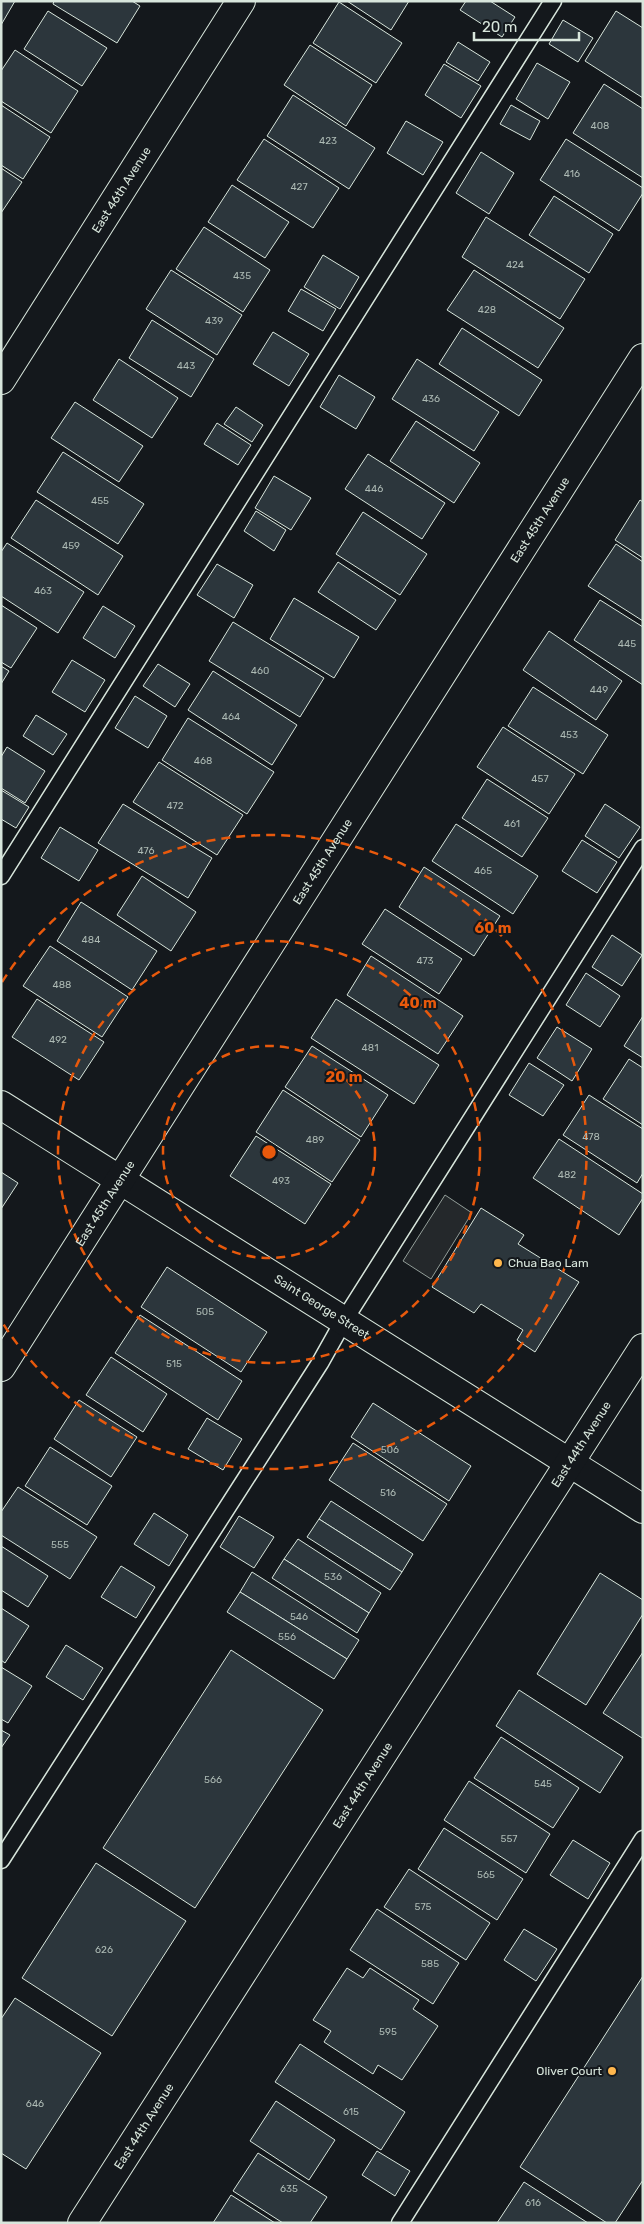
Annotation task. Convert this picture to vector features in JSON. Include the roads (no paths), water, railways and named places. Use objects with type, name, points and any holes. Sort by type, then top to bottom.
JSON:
[{"type":"street","name":"East 46th Avenue","points":[[1,380],[241,1]]},
{"type":"street","name":"East 45th Avenue","points":[[1,1367],[643,358]]},
{"type":"street","name":"Saint George Street","points":[[1,1105],[343,1322],[643,1509]]},
{"type":"street","name":"East 44th Avenue","points":[[82,2223],[643,1348]]},
{"type":"lane","points":[[1,876],[553,1]]},
{"type":"lane","points":[[1,1860],[320,1363],[343,1322],[643,848]]},
{"type":"lane","points":[[400,2223],[643,1838]]},
{"type":"place","name":"Chua Bao Lam","points":[[498,1263]]},
{"type":"place","name":"Oliver Court","points":[[612,2071]]}]
